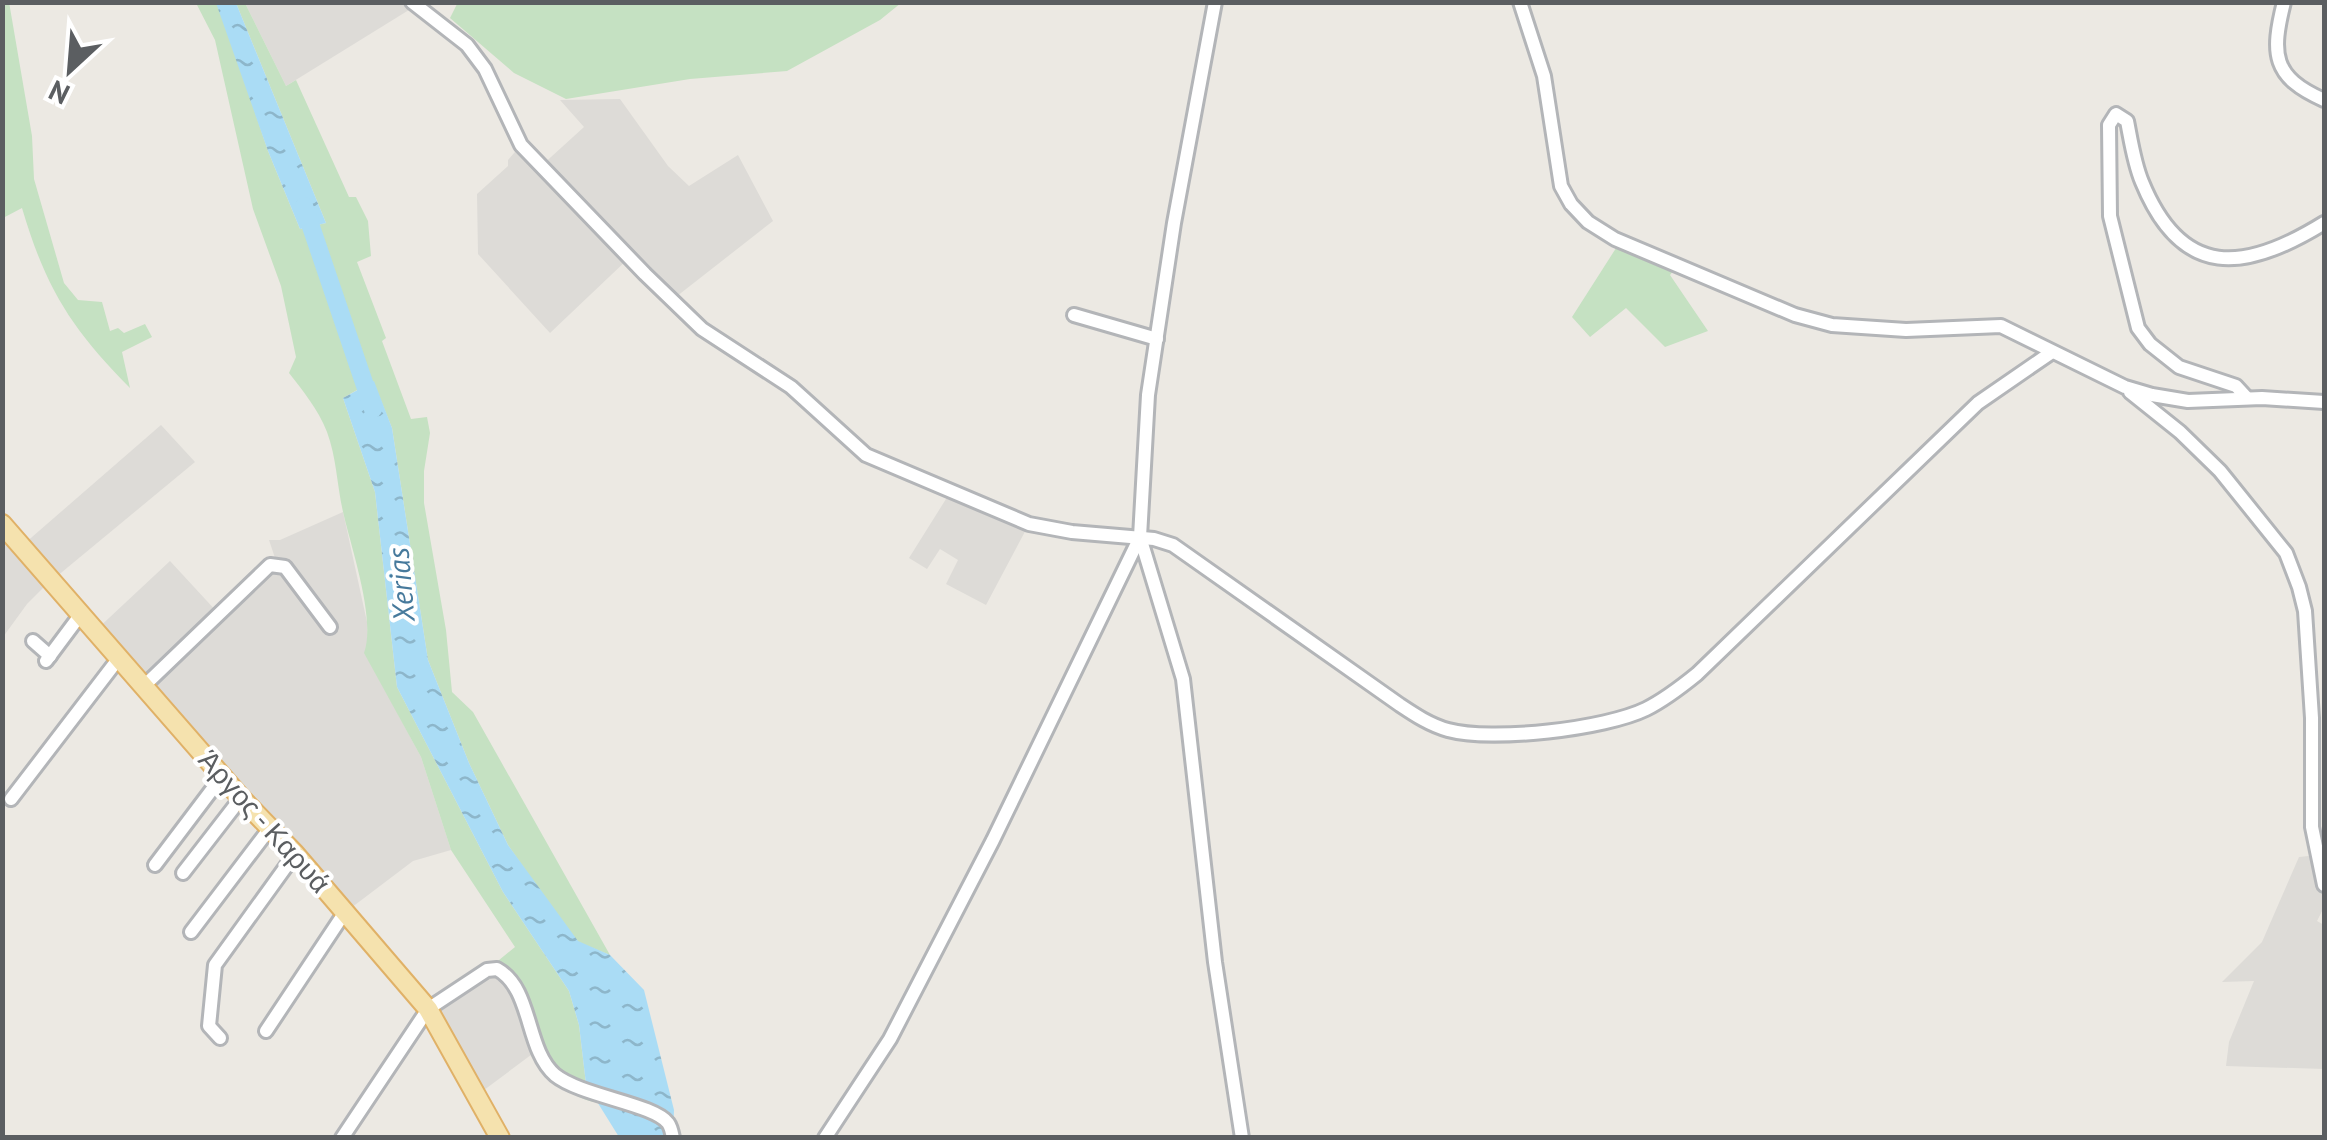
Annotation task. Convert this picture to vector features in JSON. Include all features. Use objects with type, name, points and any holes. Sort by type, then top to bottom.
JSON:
[{"type":"main road","name":"Άργος - Καρυά","points":[[2,524],[428,1009],[500,1138]]},
{"type":"street","points":[[412,2],[445,25],[473,52],[485,69],[520,145],[645,274],[702,328],[791,388],[866,454],[1029,524],[1166,542],[1400,705],[1436,726],[1472,734],[1605,723],[1644,710],[1696,674],[1978,403],[2052,352]]},
{"type":"street","points":[[1215,2],[1156,339],[1144,442],[1140,537],[1183,679],[1215,962],[1242,1138]]},
{"type":"street","points":[[1520,2],[1544,76],[1561,186],[1588,222],[1615,238],[1795,314],[1866,329],[1989,324],[2020,333],[2125,387],[2179,400],[2324,402]]},
{"type":"street","points":[[2284,2],[2277,31],[2278,64],[2298,87],[2324,100]]},
{"type":"street","points":[[2248,398],[2236,386],[2179,367],[2150,344],[2138,328],[2110,216],[2109,126],[2116,114],[2127,121],[2141,180],[2152,204],[2170,232],[2206,258],[2254,254],[2324,223]]},
{"type":"street","points":[[1074,315],[1156,339]]},
{"type":"street","points":[[2125,387],[2220,471],[2286,553],[2305,611],[2312,718],[2312,827],[2324,884]]},
{"type":"street","points":[[826,1138],[890,1039],[1140,537]]},
{"type":"street","points":[[144,686],[270,565],[285,567],[330,626]]},
{"type":"street","points":[[32,641],[48,658],[81,614]]},
{"type":"street","points":[[11,799],[119,658]]},
{"type":"street","points":[[156,865],[223,776]]},
{"type":"street","points":[[183,873],[241,798]]},
{"type":"street","points":[[191,932],[270,828]]},
{"type":"street","points":[[220,1038],[209,1026],[215,966],[295,854]]},
{"type":"street","points":[[266,1030],[345,912]]},
{"type":"street","points":[[342,1138],[428,1009],[487,970],[497,969],[512,982],[546,1067],[580,1090],[653,1113],[667,1121],[673,1138]]},
{"type":"shaded area","points":[[245,3],[417,5],[286,86]]},
{"type":"shaded area","points":[[620,99],[668,166],[689,186],[738,155],[773,221],[672,300],[629,258],[550,333],[478,254],[477,194],[508,166],[508,160],[521,145],[540,167],[584,127],[560,100]]},
{"type":"shaded area","points":[[161,425],[195,462],[56,577],[24,544]]},
{"type":"shaded area","points":[[951,491],[1029,524],[986,605],[946,584],[958,560],[940,549],[927,569],[909,558]]},
{"type":"shaded area","points":[[343,512],[367,622],[365,653],[421,757],[451,850],[413,861],[343,914],[94,632],[170,561],[218,613],[277,564],[269,540],[280,540]]},
{"type":"shaded area","points":[[3,529],[49,582],[3,637]]},
{"type":"shaded area","points":[[2318,855],[2324,885],[2324,907],[2317,921],[2324,925],[2324,1069],[2226,1066],[2229,1042],[2254,981],[2222,982],[2262,942],[2299,857]]},
{"type":"shaded area","points":[[487,970],[504,973],[539,1049],[480,1093],[431,1007]]},
{"type":"green space","points":[[9,2],[32,136],[34,179],[64,283],[78,300],[102,302],[110,331],[118,328],[124,333],[145,324],[152,337],[122,352],[130,388],[63,306],[41,262],[22,208],[3,218],[2,3]]},
{"type":"green space","points":[[458,2],[901,3],[880,20],[787,71],[690,79],[566,99],[514,73],[450,18]]},
{"type":"green space","points":[[196,3],[216,3],[222,14],[268,151],[300,229],[326,223],[236,3],[245,3],[286,86],[296,80],[349,197],[356,197],[368,221],[371,256],[357,262],[411,419],[427,417],[430,433],[424,503],[446,630],[452,692],[473,712],[610,955],[578,942],[548,903],[508,845],[469,763],[428,660],[392,428],[373,381],[343,398],[375,492],[397,687],[503,892],[569,991],[579,1025],[586,1084],[600,1103],[582,1098],[553,1074],[533,1038],[512,982],[487,970],[515,947],[451,850],[421,757],[364,653],[365,604],[330,442],[315,408],[289,373],[296,357],[281,286],[253,209],[215,40]]},
{"type":"green space","points":[[1618,245],[1673,271],[1670,275],[1708,331],[1665,347],[1626,308],[1590,337],[1572,317]]},
{"type":"water","points":[[216,3],[236,3],[326,223],[300,229]]},
{"type":"water","points":[[374,381],[392,428],[428,660],[469,763],[508,845],[578,941],[610,955],[644,990],[674,1110],[673,1137],[619,1137],[586,1084],[579,1025],[569,991],[503,892],[397,687],[375,492],[343,398]]},
{"type":"waterway","name":"Xerias","points":[[304,206],[373,409]]}]
